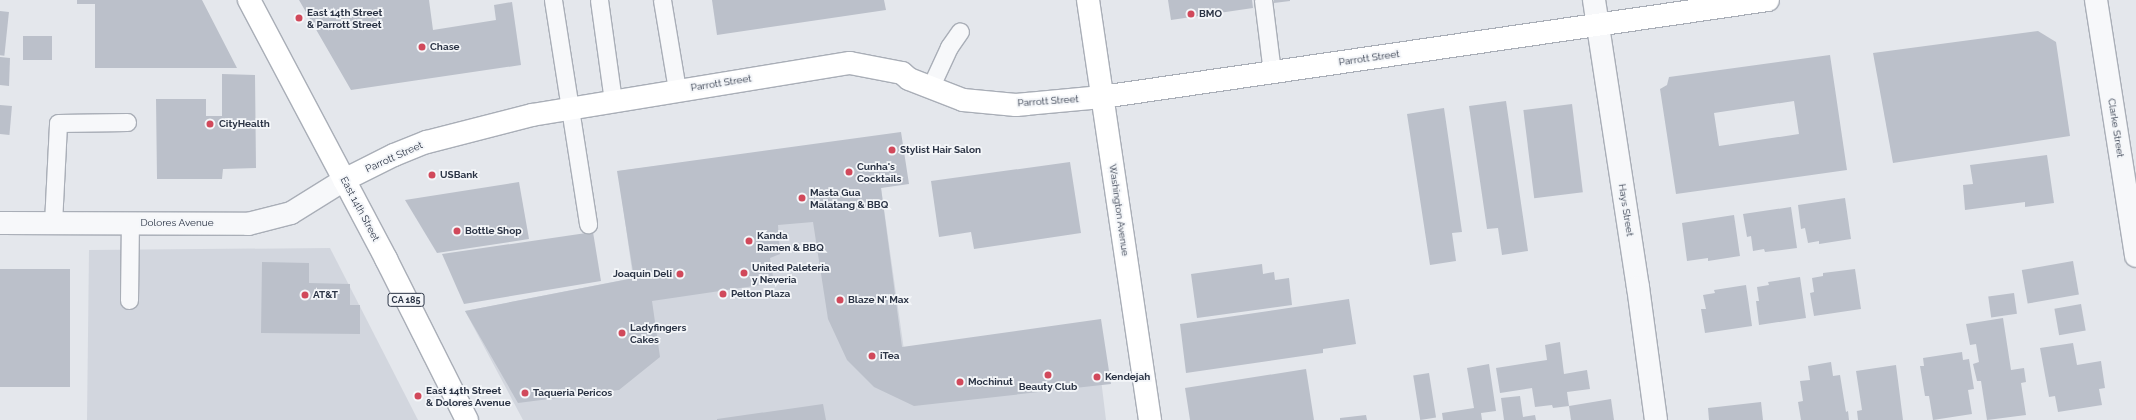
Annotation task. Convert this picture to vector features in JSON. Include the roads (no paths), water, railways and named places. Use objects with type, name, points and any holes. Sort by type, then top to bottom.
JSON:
[{"type":"street","name":"East 14th Street","points":[[249,0],[344,180],[467,420]]},
{"type":"street","name":"Washington Avenue","points":[[1088,0],[1150,420]]},
{"type":"street","name":"Hays Street","points":[[1594,0],[1638,287],[1656,420]]},
{"type":"street","name":"Parrott Street","points":[[344,180],[394,155],[427,142],[532,115],[613,100],[850,63],[902,73],[909,79],[931,86],[963,100],[1016,104],[1102,97],[1598,26],[1768,0]]},
{"type":"street","name":"Clarke Street","points":[[2096,0],[2136,256]]},
{"type":"street","name":"Dolores Avenue","points":[[0,223],[248,224],[291,213],[344,180]]},
{"type":"lane","points":[[553,0],[588,224]]},
{"type":"lane","points":[[599,0],[613,100]]},
{"type":"lane","points":[[662,0],[676,90]]},
{"type":"lane","points":[[1263,0],[1272,72]]},
{"type":"lane","points":[[931,86],[949,46],[960,31]]},
{"type":"lane","points":[[53,223],[58,123],[127,122]]},
{"type":"lane","points":[[128,300],[130,223]]},
{"type":"place","name":"BMO","points":[[1191,14]]},
{"type":"place","name":"East 14th Street & Parrott Street","points":[[299,18]]},
{"type":"place","name":"Chase","points":[[422,47]]},
{"type":"place","name":"CityHealth","points":[[210,124]]},
{"type":"place","name":"Stylist Hair Salon","points":[[892,150]]},
{"type":"place","name":"Cunha's Cocktails","points":[[849,172]]},
{"type":"place","name":"USBank","points":[[432,175]]},
{"type":"place","name":"Masta Gua Malatang & BBQ","points":[[802,198]]},
{"type":"place","name":"Bottle Shop","points":[[457,231]]},
{"type":"place","name":"Kanda Ramen & BBQ","points":[[749,241]]},
{"type":"place","name":"United Paleteria y Neveria","points":[[744,273]]},
{"type":"place","name":"Joaquin Deli","points":[[680,274]]},
{"type":"place","name":"Pelton Plaza","points":[[723,294]]},
{"type":"place","name":"AT&T","points":[[305,295]]},
{"type":"place","name":"Blaze N' Max","points":[[840,300]]},
{"type":"place","name":"Ladyfingers Cakes","points":[[622,333]]},
{"type":"place","name":"iTea","points":[[872,356]]},
{"type":"place","name":"Beauty Club","points":[[1048,375]]},
{"type":"place","name":"Kendejah","points":[[1097,377]]},
{"type":"place","name":"Mochinut","points":[[960,382]]},
{"type":"place","name":"Taqueria Pericos","points":[[525,393]]},
{"type":"place","name":"East 14th Street & Dolores Avenue","points":[[418,396]]}]
